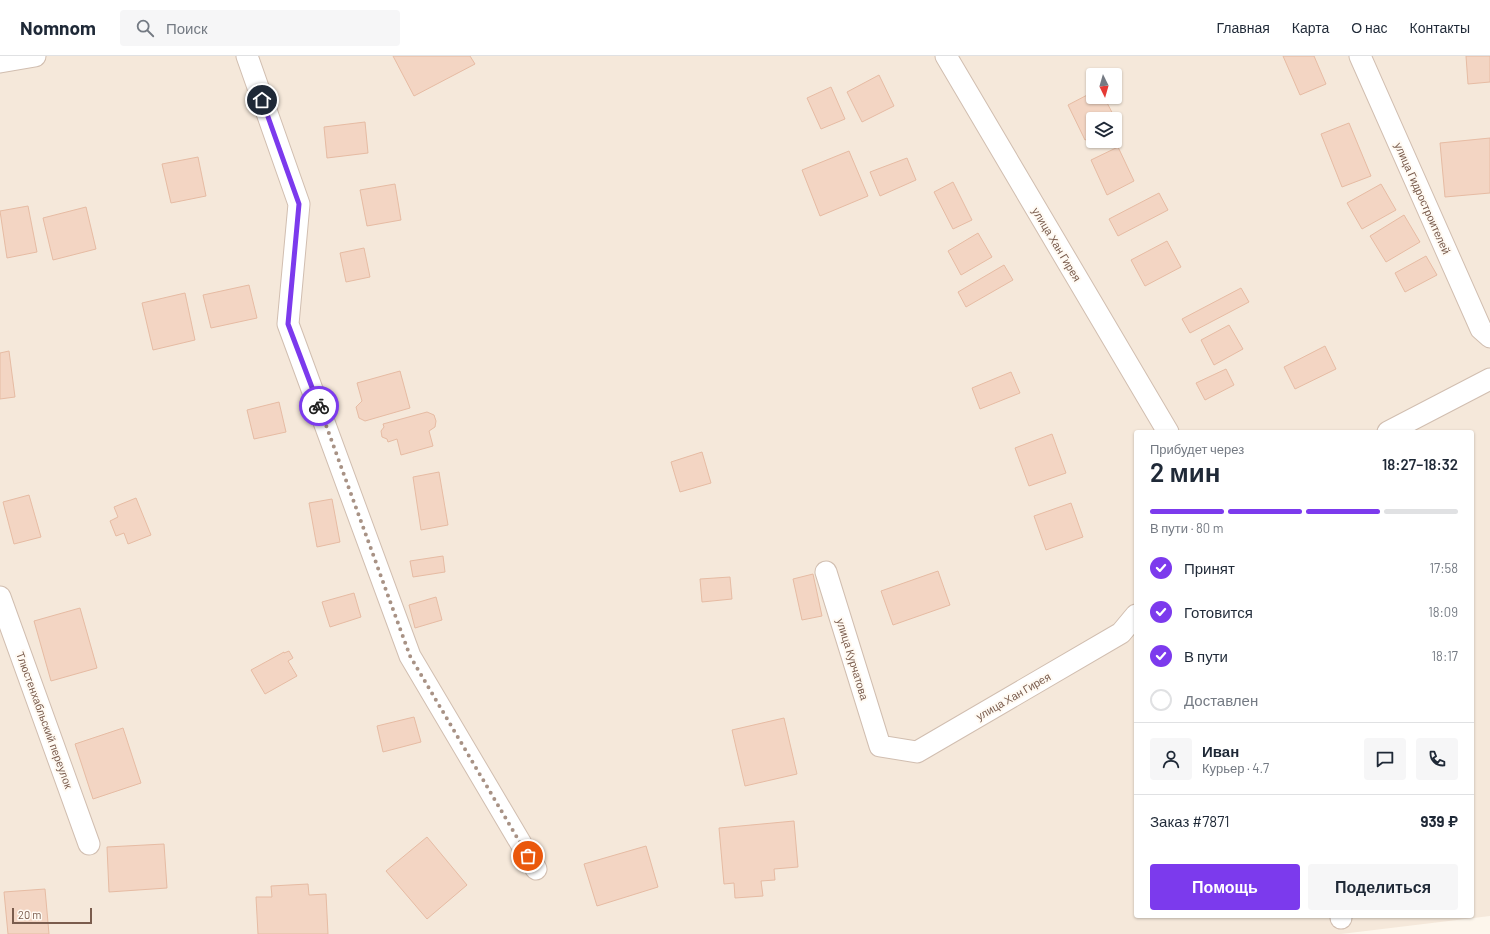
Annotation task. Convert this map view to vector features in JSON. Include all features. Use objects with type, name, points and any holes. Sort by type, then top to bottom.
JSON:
[{"type":"street","points":[[0,62],[35,56]]},
{"type":"street","points":[[246,56],[299,204],[288,324],[410,656],[536,870]]},
{"type":"street","name":"улица Хан Гирея","points":[[946,56],[1167,430]]},
{"type":"street","name":"улица Гидростроителей","points":[[1360,56],[1481,328],[1490,337]]},
{"type":"street","points":[[1392,430],[1490,379]]},
{"type":"street","name":"улица Курчатова","points":[[826,572],[880,746]]},
{"type":"street","name":"Тлюстенхабльский переулок","points":[[0,597],[89,844]]},
{"type":"street","name":"улица Хан Гирея","points":[[880,746],[917,752],[1121,633],[1134,617]]},
{"type":"shaded area","points":[[0,56],[1490,56],[1490,916],[1474,918],[1474,430],[1134,430],[1134,918],[1473,918],[1341,934],[0,934]]},
{"type":"building","points":[[393,56],[470,56],[475,64],[414,96]]},
{"type":"building","points":[[1283,56],[1314,56],[1326,84],[1300,95]]},
{"type":"building","points":[[1466,56],[1490,56],[1490,82],[1468,84]]},
{"type":"building","points":[[879,75],[894,106],[862,122],[847,92]]},
{"type":"building","points":[[831,87],[845,119],[821,129],[807,98]]},
{"type":"building","points":[[1086,96],[1086,104],[1108,104],[1112,112],[1086,112],[1085,140],[1068,105]]},
{"type":"building","points":[[365,122],[368,153],[327,158],[324,127]]},
{"type":"building","points":[[1349,123],[1371,176],[1342,187],[1321,134]]},
{"type":"building","points":[[1490,138],[1490,193],[1445,197],[1440,143]]},
{"type":"building","points":[[1118,148],[1134,181],[1107,195],[1091,160]]},
{"type":"building","points":[[849,151],[868,196],[820,216],[802,170]]},
{"type":"building","points":[[198,157],[206,196],[171,203],[162,164]]},
{"type":"building","points":[[907,158],[916,180],[880,196],[870,172]]},
{"type":"building","points":[[953,182],[972,220],[953,229],[934,192]]},
{"type":"building","points":[[395,184],[401,220],[367,226],[360,190]]},
{"type":"building","points":[[1381,184],[1396,210],[1362,229],[1347,203]]},
{"type":"building","points":[[1159,193],[1168,210],[1118,236],[1109,219]]},
{"type":"building","points":[[28,206],[37,252],[7,258],[0,211]]},
{"type":"building","points":[[86,207],[96,249],[53,260],[43,218]]},
{"type":"building","points":[[1404,215],[1420,242],[1386,262],[1370,236]]},
{"type":"building","points":[[978,233],[992,257],[961,275],[948,251]]},
{"type":"building","points":[[1167,241],[1181,267],[1145,286],[1131,260]]},
{"type":"building","points":[[364,248],[370,277],[346,282],[340,253]]},
{"type":"building","points":[[1426,256],[1437,275],[1405,292],[1395,273]]},
{"type":"building","points":[[1004,265],[1013,280],[966,307],[958,292]]},
{"type":"building","points":[[249,285],[257,318],[211,328],[203,295]]},
{"type":"building","points":[[1241,288],[1249,302],[1190,333],[1182,319]]},
{"type":"building","points":[[185,293],[195,340],[153,350],[142,303]]},
{"type":"building","points":[[1229,325],[1243,349],[1214,365],[1201,340]]},
{"type":"building","points":[[1325,346],[1336,369],[1295,389],[1284,367]]},
{"type":"building","points":[[9,351],[15,397],[0,399],[0,353]]},
{"type":"building","points":[[1226,369],[1234,385],[1205,400],[1196,383]]},
{"type":"building","points":[[400,371],[410,408],[365,421],[359,418],[356,407],[362,401],[357,383]]},
{"type":"building","points":[[1011,372],[1020,393],[980,409],[972,388]]},
{"type":"building","points":[[279,402],[286,432],[254,439],[247,410]]},
{"type":"building","points":[[427,412],[434,415],[436,421],[435,427],[429,431],[433,446],[401,455],[397,439],[388,442],[387,439],[382,437],[381,431],[384,427],[383,424]]},
{"type":"building","points":[[1052,434],[1066,473],[1029,486],[1015,448]]},
{"type":"building","points":[[702,452],[711,483],[680,492],[671,462]]},
{"type":"building","points":[[439,472],[448,525],[421,530],[413,477]]},
{"type":"building","points":[[29,495],[41,537],[14,544],[3,502]]},
{"type":"building","points":[[136,498],[151,535],[128,544],[124,533],[116,536],[110,521],[118,517],[114,507]]},
{"type":"building","points":[[332,499],[340,542],[317,547],[309,503]]},
{"type":"building","points":[[1071,503],[1083,537],[1046,550],[1034,516]]},
{"type":"building","points":[[443,556],[445,572],[413,577],[410,561]]},
{"type":"building","points":[[938,571],[950,605],[893,625],[881,591]]},
{"type":"building","points":[[813,574],[822,616],[802,620],[793,579]]},
{"type":"building","points":[[730,577],[732,599],[702,602],[700,579]]},
{"type":"building","points":[[354,593],[361,617],[330,627],[322,602]]},
{"type":"building","points":[[436,597],[442,620],[415,628],[409,605]]},
{"type":"building","points":[[80,608],[97,668],[51,681],[34,621]]},
{"type":"building","points":[[289,651],[293,658],[288,661],[297,676],[265,694],[251,670],[284,652]]},
{"type":"building","points":[[414,717],[421,742],[383,752],[377,726]]},
{"type":"building","points":[[784,718],[797,774],[745,786],[732,730]]},
{"type":"building","points":[[123,728],[141,783],[93,799],[75,744]]},
{"type":"building","points":[[794,821],[798,867],[774,869],[775,880],[761,881],[763,896],[735,898],[734,883],[724,884],[719,828]]},
{"type":"building","points":[[427,837],[467,885],[427,919],[386,871]]},
{"type":"building","points":[[164,844],[167,888],[109,892],[107,847]]},
{"type":"building","points":[[646,846],[658,887],[597,906],[584,864]]},
{"type":"building","points":[[308,884],[309,895],[326,894],[328,934],[258,934],[256,897],[272,897],[271,886]]},
{"type":"building","points":[[45,889],[49,934],[8,934],[4,892]]},
{"type":"way so far","points":[[319,406],[410,656],[528,856]]},
{"type":"route","points":[[262,100],[299,204],[288,324],[319,406]]}]
